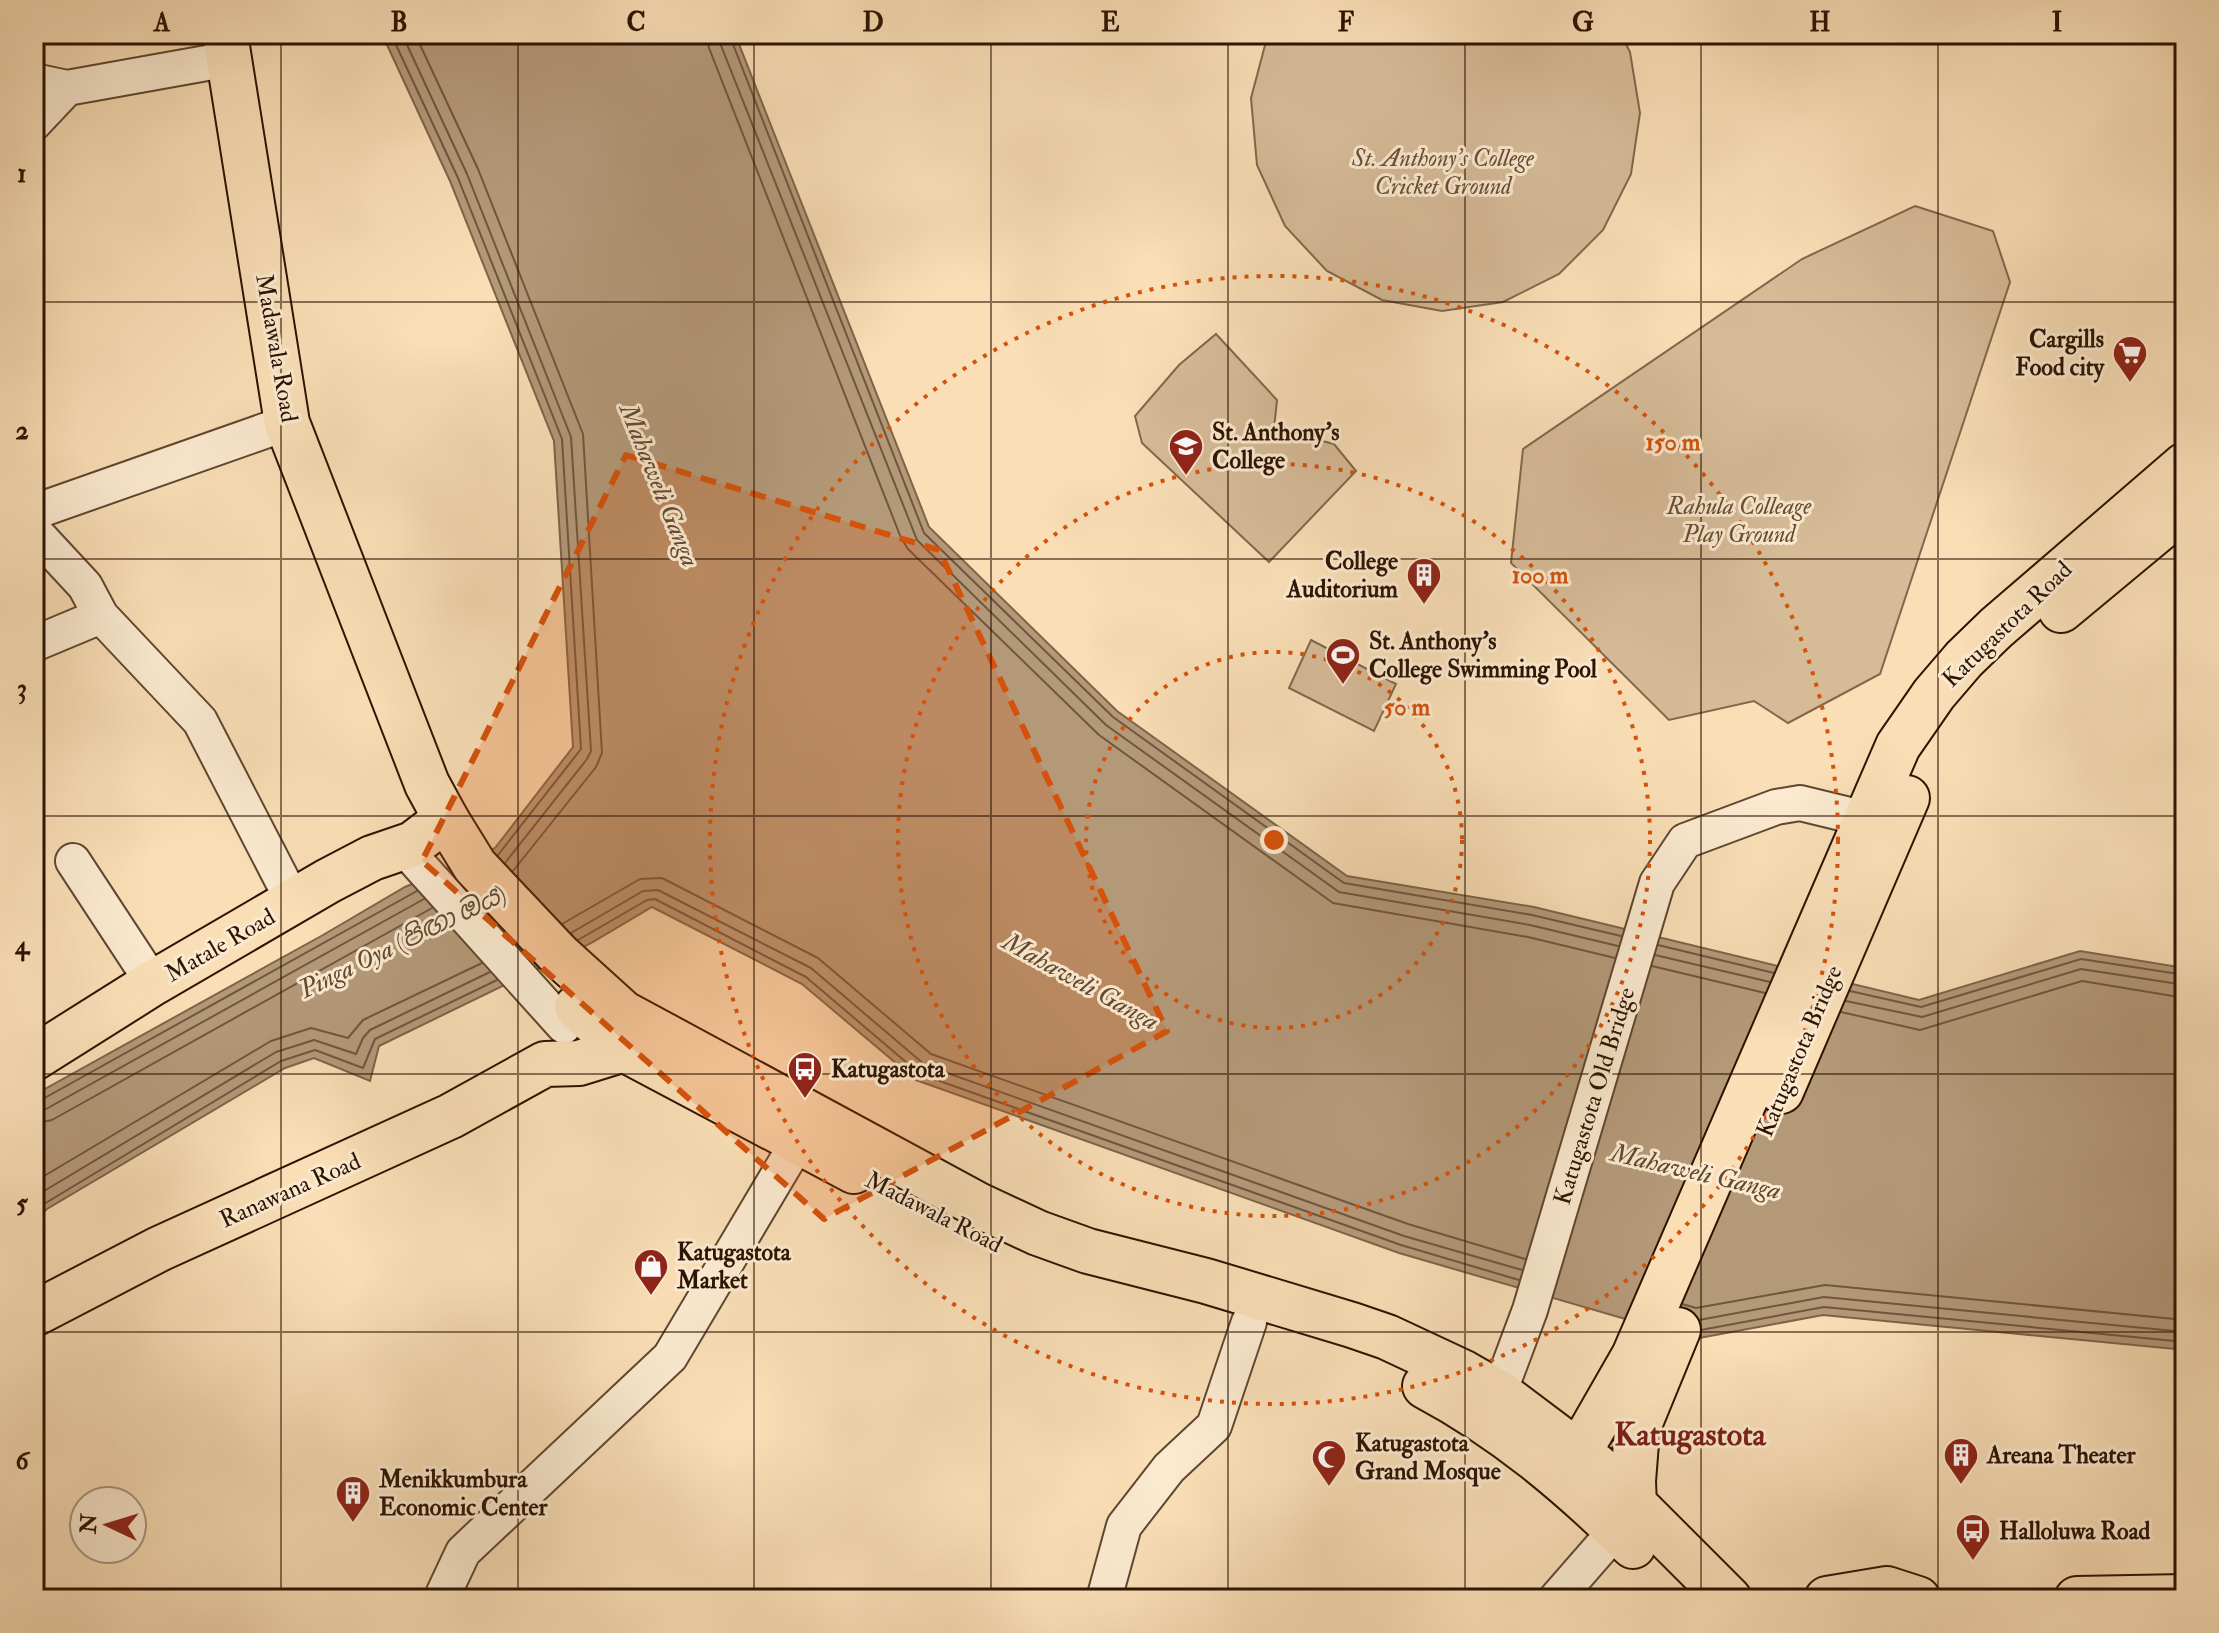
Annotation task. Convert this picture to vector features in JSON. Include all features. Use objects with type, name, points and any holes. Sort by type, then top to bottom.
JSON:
[{"type":"main road","name":"Madawala Road","points":[[227,46],[287,423],[425,837],[477,899],[557,985],[623,1031],[806,1129],[974,1234],[1082,1278],[1249,1322],[1342,1352],[1411,1379],[1577,1472]]},
{"type":"main road","name":"Katugastota Road","points":[[1863,863],[1866,819],[1898,746],[1934,694],[1964,659],[2066,566],[2185,465]]},
{"type":"main road","name":"Katugastota Road","points":[[1863,863],[1926,758],[1967,699],[2029,637],[2185,507]]},
{"type":"main road","name":"Matale Road","points":[[34,1057],[153,983],[372,858],[425,837]]},
{"type":"main road","name":"Katugastota Bridge","points":[[1622,1417],[1863,863]]},
{"type":"main road","points":[[557,985],[545,1064],[579,1063],[623,1031]]},
{"type":"main road","name":"Ranawana Road","points":[[34,1314],[159,1249],[451,1116],[545,1064]]},
{"type":"main road","name":"Madawala Road","points":[[806,1129],[1038,1233],[1088,1251],[1206,1281],[1352,1325],[1422,1353],[1499,1393],[1577,1472]]},
{"type":"main road","points":[[1499,1393],[1622,1417]]},
{"type":"main road","points":[[1622,1417],[1577,1472],[1625,1518],[1729,1599]]},
{"type":"main road","points":[[1622,1417],[1633,1481],[1625,1518]]},
{"type":"main road","points":[[1625,1518],[1691,1599]]},
{"type":"main road","points":[[1827,1599],[1887,1589],[1918,1599]]},
{"type":"main road","points":[[2077,1599],[2185,1597]]},
{"type":"street","points":[[34,123],[50,85],[227,46]]},
{"type":"street","points":[[34,512],[287,423]]},
{"type":"street","points":[[34,531],[85,586],[101,616],[200,721],[294,903]]},
{"type":"street","points":[[34,644],[101,616]]},
{"type":"street","name":"Katugastota Old Bridge","points":[[1499,1393],[1530,1310],[1657,883],[1685,841],[1776,807],[1800,803],[1866,819]]},
{"type":"street","points":[[73,861],[153,983]]},
{"type":"street","points":[[441,1599],[463,1552],[670,1357],[806,1129]]},
{"type":"street","points":[[1104,1599],[1124,1526],[1169,1468],[1214,1426],[1249,1322]]},
{"type":"street","points":[[1556,1599],[1625,1518]]},
{"type":"highlighted area","points":[[626,455],[939,550],[1167,1031],[824,1219],[422,861]]},
{"type":"green space","name":"St. Anthony's College Cricket Ground","points":[[1268,34],[1621,34],[1630,52],[1640,113],[1631,174],[1603,230],[1559,274],[1503,302],[1442,311],[1382,300],[1327,271],[1285,226],[1257,165],[1251,98]]},
{"type":"green space","name":"Rahula Colleage Play Ground","points":[[1915,206],[1993,231],[2010,282],[1880,674],[1788,723],[1754,701],[1669,720],[1511,563],[1523,449],[1802,259]]},
{"type":"green space","points":[[1216,334],[1277,400],[1274,429],[1334,444],[1356,471],[1269,562],[1142,443],[1135,416],[1179,365]]},
{"type":"green space","name":"St. Anthony's College Swimming Pool","points":[[1311,640],[1396,684],[1374,731],[1289,688]]},
{"type":"water","points":[[382,34],[735,34],[929,527],[1117,711],[1347,876],[1534,907],[1919,1000],[2080,951],[2185,968],[2185,1350],[1823,1315],[1694,1339],[1399,1253],[916,1080],[802,984],[652,907],[591,943],[379,1046],[370,1081],[314,1058],[285,1068],[47,1209],[34,1220],[34,1095],[405,887],[495,848],[573,747],[554,441],[450,181]]},
{"type":"place","name":"Cargills Food city","points":[[2130,384]]},
{"type":"place","name":"St. Anthony's College","points":[[1186,477]]},
{"type":"place","name":"College Auditorium","points":[[1424,606]]},
{"type":"place","name":"St. Anthony's College Swimming Pool","points":[[1343,686]]},
{"type":"place","name":"Katugastota","points":[[805,1100]]},
{"type":"place","name":"Katugastota Market","points":[[651,1297]]},
{"type":"place","name":"Areana Theater","points":[[1961,1486]]},
{"type":"place","name":"Katugastota Grand Mosque","points":[[1329,1488]]},
{"type":"place","name":"Menikkumbura Economic Center","points":[[353,1524]]},
{"type":"place","name":"Halloluwa Road","points":[[1973,1562]]},
{"type":"district","name":"Katugastota","points":[[1690,1434]]},
{"type":"water label","name":"Mahaweli Ganga","points":[[660,485]]},
{"type":"water label","name":"Pinga Oya (පිඟා ඔය)","points":[[402,941]]},
{"type":"water label","name":"Mahaweli Ganga","points":[[1081,981]]},
{"type":"water label","name":"Mahaweli Ganga","points":[[1696,1171]]}]
